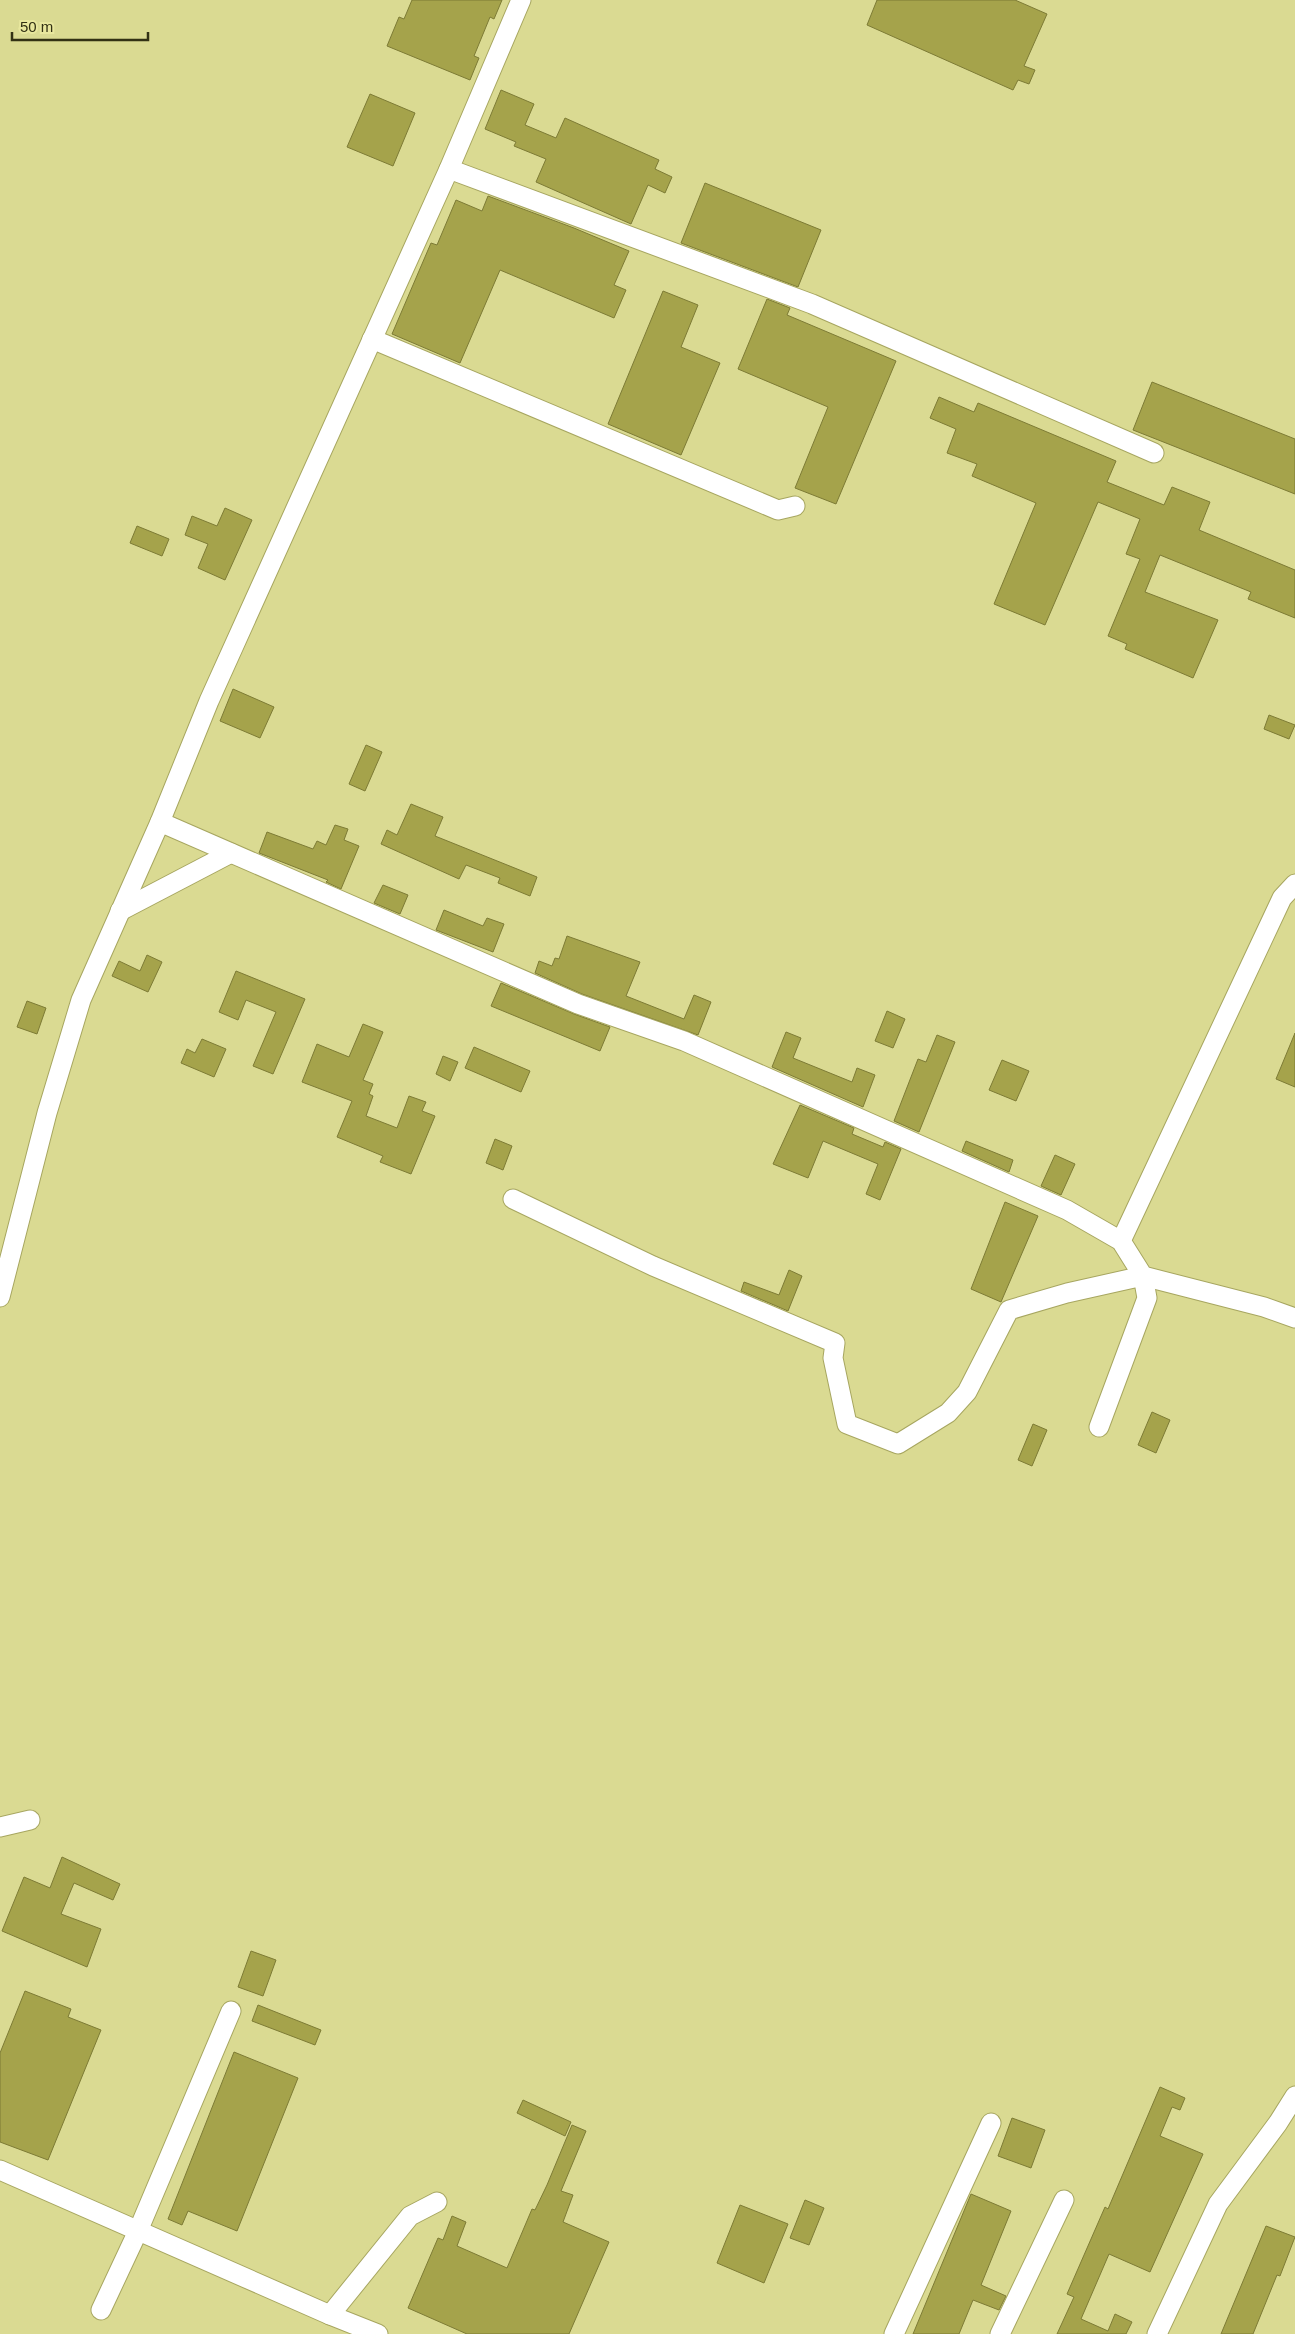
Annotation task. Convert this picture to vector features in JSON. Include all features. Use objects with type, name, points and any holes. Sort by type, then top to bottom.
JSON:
[{"type":"street","points":[[0,1298],[47,1113],[81,1000],[160,822],[209,701],[449,169],[521,0]]},
{"type":"street","points":[[449,169],[812,304],[1154,453]]},
{"type":"street","points":[[372,339],[778,510],[795,506]]},
{"type":"street","points":[[160,822],[578,1004],[684,1041],[1067,1210],[1121,1241],[1143,1276],[1147,1298],[1099,1427]]},
{"type":"street","points":[[120,912],[231,853]]},
{"type":"street","points":[[1121,1241],[1282,898],[1295,884]]},
{"type":"street","points":[[512,1199],[653,1266],[835,1343],[832,1358],[847,1424],[898,1444],[948,1413],[967,1392],[1009,1310],[1067,1293],[1143,1276],[1264,1307],[1295,1318]]},
{"type":"street","points":[[0,1828],[30,1820]]},
{"type":"street","points":[[101,2310],[138,2231],[231,2011]]},
{"type":"street","points":[[1157,2334],[1218,2204],[1295,2096]]},
{"type":"street","points":[[894,2334],[991,2123]]},
{"type":"street","points":[[0,2170],[330,2316],[378,2334]]},
{"type":"street","points":[[1000,2334],[1064,2200]]},
{"type":"street","points":[[330,2316],[410,2216],[437,2202]]},
{"type":"building","points":[[412,0],[502,0],[494,19],[490,17],[474,56],[479,58],[470,80],[387,46],[399,17],[404,19]]},
{"type":"building","points":[[877,0],[1015,0],[1047,14],[1024,66],[1035,70],[1029,84],[1018,80],[1013,90],[867,25]]},
{"type":"building","points":[[501,90],[534,104],[525,125],[556,138],[565,118],[659,160],[655,169],[672,177],[665,193],[648,185],[631,224],[536,182],[546,159],[514,146],[516,142],[485,129]]},
{"type":"building","points":[[370,94],[415,113],[393,166],[347,147]]},
{"type":"building","points":[[705,183],[821,230],[798,287],[681,243]]},
{"type":"building","points":[[488,196],[629,251],[614,285],[626,290],[614,318],[500,270],[460,363],[392,334],[431,243],[437,245],[456,200],[482,211]]},
{"type":"building","points":[[663,291],[698,305],[681,347],[720,363],[681,455],[608,424]]},
{"type":"building","points":[[767,299],[790,308],[787,315],[896,361],[836,504],[795,488],[828,407],[738,369]]},
{"type":"building","points":[[1152,382],[1295,439],[1295,494],[1133,430]]},
{"type":"building","points":[[939,397],[974,412],[978,403],[1116,461],[1107,482],[1164,505],[1172,487],[1210,502],[1199,530],[1295,570],[1295,618],[1248,599],[1251,592],[1160,555],[1145,592],[1218,620],[1193,678],[1125,649],[1127,644],[1108,636],[1140,559],[1126,554],[1140,519],[1098,502],[1045,625],[994,604],[1036,503],[972,476],[977,464],[947,453],[956,429],[930,418]]},
{"type":"building","points":[[225,508],[252,520],[225,580],[198,568],[208,544],[185,535],[192,516],[217,526]]},
{"type":"building","points":[[137,526],[169,539],[162,556],[130,543]]},
{"type":"building","points":[[233,689],[274,707],[260,738],[220,721]]},
{"type":"building","points":[[1269,715],[1295,725],[1289,739],[1264,729]]},
{"type":"building","points":[[366,745],[382,752],[365,791],[349,784]]},
{"type":"building","points":[[411,804],[443,817],[435,836],[537,877],[530,896],[498,883],[500,878],[466,865],[459,879],[381,844],[387,830],[397,835]]},
{"type":"building","points":[[335,825],[348,829],[344,840],[359,846],[341,889],[326,882],[328,880],[259,853],[267,832],[313,849],[317,841],[326,845]]},
{"type":"building","points":[[383,885],[408,895],[400,914],[374,903]]},
{"type":"building","points":[[444,910],[483,926],[487,918],[504,924],[493,952],[436,930]]},
{"type":"building","points":[[567,936],[640,962],[626,996],[684,1019],[694,995],[711,1002],[698,1035],[582,994],[535,973],[539,961],[552,966],[555,958],[559,959]]},
{"type":"building","points":[[147,955],[162,962],[148,992],[112,976],[119,961],[140,971]]},
{"type":"building","points":[[236,971],[305,999],[273,1074],[253,1066],[276,1012],[246,1000],[238,1020],[219,1012]]},
{"type":"building","points":[[501,983],[610,1027],[600,1051],[491,1006]]},
{"type":"building","points":[[27,1001],[46,1008],[37,1034],[17,1027]]},
{"type":"building","points":[[887,1011],[905,1019],[893,1048],[875,1041]]},
{"type":"building","points":[[363,1024],[383,1032],[363,1080],[373,1084],[369,1094],[373,1096],[366,1116],[397,1128],[409,1096],[426,1102],[422,1111],[435,1116],[411,1174],[380,1162],[383,1156],[337,1137],[352,1101],[302,1082],[317,1044],[349,1057]]},
{"type":"building","points":[[786,1032],[801,1038],[793,1058],[852,1082],[857,1068],[875,1075],[863,1107],[772,1067]]},
{"type":"building","points":[[1295,1033],[1295,1087],[1276,1079]]},
{"type":"building","points":[[937,1035],[955,1042],[919,1132],[894,1121],[918,1059],[926,1062]]},
{"type":"building","points":[[202,1039],[226,1049],[214,1077],[181,1063],[187,1049],[195,1053]]},
{"type":"building","points":[[474,1047],[530,1071],[521,1092],[465,1068]]},
{"type":"building","points":[[443,1056],[458,1062],[450,1081],[436,1074]]},
{"type":"building","points":[[1002,1060],[1029,1071],[1016,1101],[989,1090]]},
{"type":"building","points":[[800,1105],[854,1128],[852,1134],[883,1147],[885,1142],[901,1149],[880,1200],[866,1194],[878,1164],[823,1141],[808,1178],[773,1164]]},
{"type":"building","points":[[495,1139],[512,1146],[503,1170],[486,1163]]},
{"type":"building","points":[[966,1141],[1013,1160],[1009,1172],[962,1151]]},
{"type":"building","points":[[1055,1155],[1075,1164],[1061,1195],[1041,1186]]},
{"type":"building","points":[[1005,1202],[1038,1216],[1001,1302],[971,1289]]},
{"type":"building","points":[[789,1270],[802,1276],[788,1311],[741,1291],[744,1282],[779,1295]]},
{"type":"building","points":[[1152,1412],[1170,1420],[1156,1453],[1138,1445]]},
{"type":"building","points":[[1033,1424],[1047,1430],[1032,1466],[1018,1460]]},
{"type":"building","points":[[62,1857],[120,1884],[113,1900],[74,1883],[61,1914],[101,1929],[87,1967],[2,1931],[24,1877],[50,1888]]},
{"type":"building","points":[[251,1951],[276,1960],[263,1996],[238,1987]]},
{"type":"building","points":[[25,1991],[71,2009],[68,2017],[101,2030],[48,2160],[0,2142],[0,2053]]},
{"type":"building","points":[[258,2005],[321,2030],[315,2045],[252,2021]]},
{"type":"building","points":[[234,2052],[298,2078],[237,2231],[188,2211],[182,2225],[168,2219]]},
{"type":"building","points":[[1160,2087],[1185,2098],[1180,2110],[1172,2107],[1160,2136],[1203,2154],[1150,2272],[1109,2254],[1081,2319],[1108,2331],[1115,2314],[1132,2322],[1126,2334],[1057,2334],[1074,2297],[1067,2294],[1105,2207],[1108,2209]]},
{"type":"building","points":[[523,2100],[571,2122],[565,2136],[517,2113]]},
{"type":"building","points":[[1012,2118],[1045,2130],[1031,2168],[998,2156]]},
{"type":"building","points":[[572,2125],[586,2131],[561,2191],[573,2195],[563,2222],[609,2242],[569,2334],[467,2334],[408,2308],[438,2238],[443,2240],[452,2216],[466,2222],[457,2246],[507,2268],[532,2209],[535,2210],[547,2185]]},
{"type":"building","points":[[971,2194],[1011,2211],[981,2285],[1006,2296],[999,2310],[973,2300],[959,2334],[913,2334]]},
{"type":"building","points":[[805,2200],[824,2208],[809,2245],[790,2238]]},
{"type":"building","points":[[740,2205],[788,2224],[764,2283],[717,2263]]},
{"type":"building","points":[[1266,2226],[1295,2237],[1280,2276],[1277,2275],[1253,2334],[1221,2334]]}]
